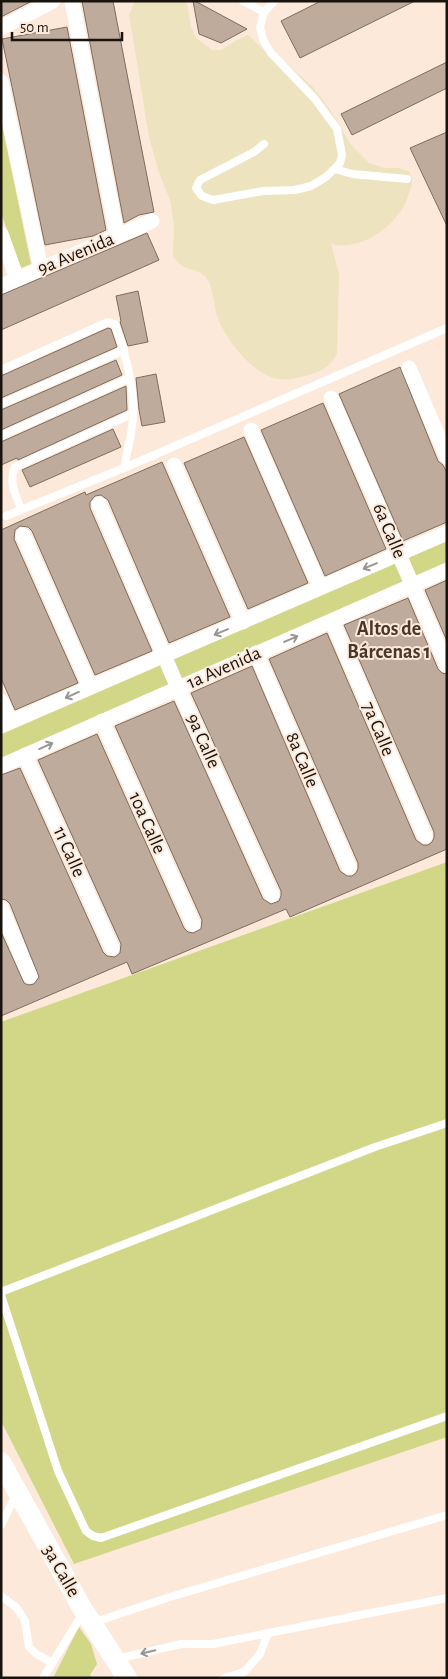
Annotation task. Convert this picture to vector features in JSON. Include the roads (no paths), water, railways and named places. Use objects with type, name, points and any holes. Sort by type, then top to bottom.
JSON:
[{"type":"main road","name":"3a Calle","points":[[1,1462],[17,1494],[88,1617],[126,1678]]},
{"type":"street","points":[[1,28],[53,1]]},
{"type":"street","points":[[72,1],[117,236]]},
{"type":"street","points":[[1,82],[41,269]]},
{"type":"street","name":"9a Avenida","points":[[1,286],[152,220]]},
{"type":"street","points":[[1,234],[17,279]]},
{"type":"street","points":[[409,368],[447,457]]},
{"type":"street","name":"6a Calle","points":[[331,398],[447,665]]},
{"type":"street","points":[[251,430],[320,587]]},
{"type":"street","points":[[174,466],[243,622]]},
{"type":"street","name":"9a Calle","points":[[99,504],[178,688],[272,895]]},
{"type":"street","name":"1a Avenida","points":[[6,724],[447,533]]},
{"type":"street","points":[[23,535],[90,687]]},
{"type":"street","name":"1a Avenida","points":[[1,766],[447,570]]},
{"type":"street","name":"7a Calle","points":[[332,621],[425,836]]},
{"type":"street","name":"8a Calle","points":[[256,654],[349,867]]},
{"type":"street","points":[[1,701],[6,724]]},
{"type":"street","name":"10a Calle","points":[[102,721],[193,924]]},
{"type":"street","name":"11 Calle","points":[[25,756],[112,948]]},
{"type":"street","points":[[1,908],[30,976]]},
{"type":"lane","points":[[243,1],[264,12]]},
{"type":"lane","points":[[264,144],[254,152],[200,180],[196,188],[202,196],[213,200],[263,191],[295,190],[312,186],[340,163],[342,155],[337,129],[315,99],[271,53],[263,40],[260,27],[264,12],[274,1]]},
{"type":"lane","points":[[335,169],[352,174],[407,178]]},
{"type":"lane","points":[[1,370],[108,322],[115,324],[124,350],[130,378],[132,432],[124,468]]},
{"type":"lane","points":[[6,516],[124,468],[447,328]]},
{"type":"lane","points":[[1,404],[124,350]]},
{"type":"lane","points":[[1,436],[130,378]]},
{"type":"lane","points":[[22,509],[12,485],[12,474],[15,466],[132,414]]},
{"type":"lane","points":[[447,1123],[376,1147],[1,1294],[58,1471],[86,1531],[93,1536],[101,1538],[447,1416]]},
{"type":"lane","points":[[1,1525],[17,1494]]},
{"type":"lane","points":[[43,1678],[52,1663],[88,1617],[170,1597],[447,1515]]},
{"type":"lane","points":[[1,1596],[17,1608],[25,1621],[28,1647],[52,1663]]},
{"type":"lane","points":[[115,1660],[181,1644],[213,1644],[447,1598]]},
{"type":"lane","points":[[224,1678],[244,1672],[260,1654],[268,1633]]},
{"type":"district","name":"Altos de Bárcenas 1","points":[[389,640]]}]
